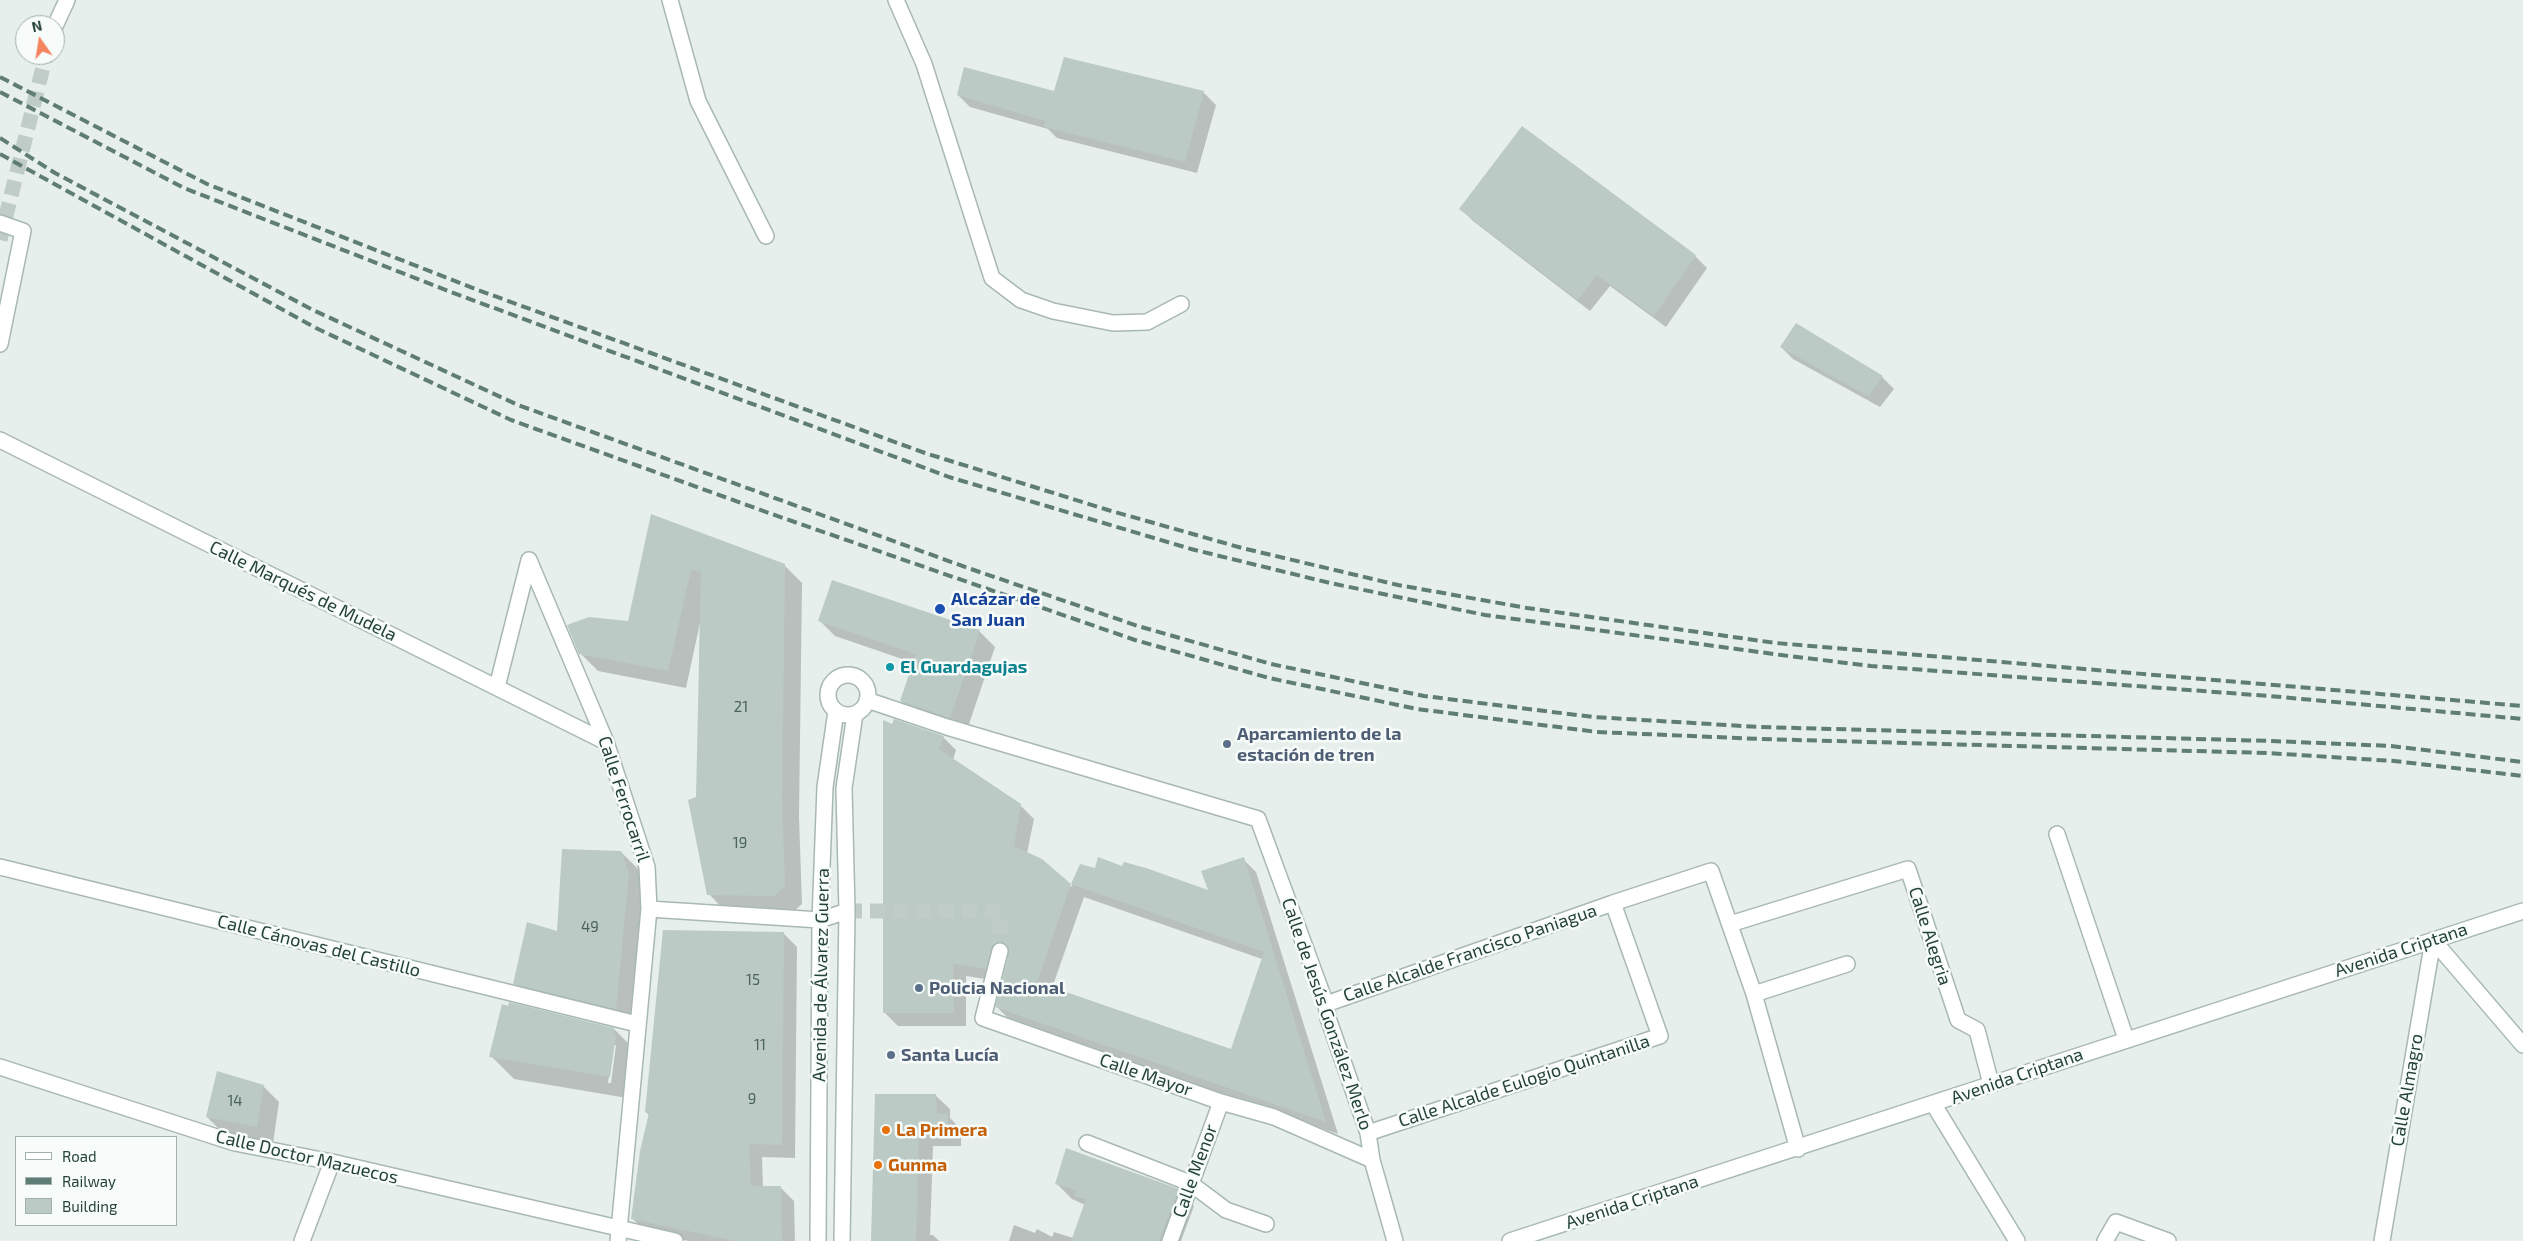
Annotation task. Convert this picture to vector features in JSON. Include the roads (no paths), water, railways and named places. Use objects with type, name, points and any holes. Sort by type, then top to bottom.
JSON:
[{"type":"street","points":[[60,15],[67,0]]},
{"type":"street","points":[[670,0],[698,101],[766,236]]},
{"type":"street","points":[[896,0],[924,64],[992,278],[1021,300],[1053,311],[1113,323],[1147,322],[1180,304]]},
{"type":"street","points":[[0,223],[23,231],[0,344]]},
{"type":"street","name":"Calle Marqués de Mudela","points":[[0,440],[606,742]]},
{"type":"street","name":"Calle Ferrocarril","points":[[497,687],[529,560],[606,742],[647,867],[649,909],[618,1235]]},
{"type":"street","points":[[852,675],[858,677],[866,687],[868,700],[855,714],[842,714],[836,711],[828,700],[828,693],[833,681],[839,677],[852,675]]},
{"type":"street","name":"Calle de Jesús González Merlo","points":[[868,700],[947,727],[1258,819],[1326,1004],[1328,1018],[1368,1133],[1372,1160],[1395,1241]]},
{"type":"street","name":"Avenida de Álvarez Guerra","points":[[818,1241],[820,920],[825,787],[836,711]]},
{"type":"street","name":"Avenida de Álvarez Guerra","points":[[842,1241],[847,911],[844,788],[855,714]]},
{"type":"street","points":[[2058,834],[2126,1039]]},
{"type":"street","name":"Calle Cánovas del Castillo","points":[[0,867],[637,1024]]},
{"type":"street","name":"Calle Alegria","points":[[1730,924],[1908,869],[1958,1020],[1977,1030],[1991,1084]]},
{"type":"street","name":"Calle Alcalde Francisco Paniagua","points":[[1326,1004],[1614,903],[1712,872],[1730,924]]},
{"type":"street","name":"Calle Alcalde Eulogio Quintanilla","points":[[1368,1133],[1660,1036],[1614,903]]},
{"type":"street","points":[[649,909],[820,920],[847,911]]},
{"type":"street","name":"Avenida Criptana","points":[[1510,1241],[1934,1105],[2126,1039],[2523,910]]},
{"type":"street","points":[[1730,924],[1754,994],[1798,1149]]},
{"type":"street","points":[[2433,940],[2523,1045]]},
{"type":"street","name":"Calle Almagro","points":[[2382,1241],[2433,940]]},
{"type":"street","name":"Calle Mayor","points":[[1000,950],[983,1018],[1222,1102],[1274,1116],[1372,1160]]},
{"type":"street","points":[[1754,994],[1847,964]]},
{"type":"street","name":"Calle Doctor Mazuecos","points":[[0,1067],[235,1143],[332,1162],[618,1235],[675,1241]]},
{"type":"street","name":"Calle Menor","points":[[1170,1241],[1190,1183],[1222,1102]]},
{"type":"street","points":[[1934,1105],[2017,1241]]},
{"type":"street","points":[[1087,1143],[1190,1183],[1226,1210],[1266,1224]]},
{"type":"street","points":[[302,1241],[332,1162]]},
{"type":"street","points":[[2105,1241],[2116,1222],[2168,1241]]},
{"type":"tunnel","points":[[0,240],[44,65]]},
{"type":"tunnel","points":[[847,911],[1000,911],[1000,951]]},
{"type":"railway","points":[[0,77],[207,184],[478,290],[925,453],[1108,510],[1242,548],[1398,585],[1527,608],[1776,643],[2523,706]]},
{"type":"railway","points":[[0,92],[184,188],[451,292],[949,477],[1191,549],[1330,583],[1485,615],[1781,655],[1871,666],[2269,696],[2523,719]]},
{"type":"railway","points":[[0,138],[55,173],[313,310],[518,405],[968,568],[1138,626],[1271,664],[1424,696],[1593,717],[1760,727],[2391,746],[2523,762]]},
{"type":"railway","points":[[0,154],[316,328],[511,420],[783,518],[1135,640],[1269,678],[1417,709],[1597,732],[1761,739],[2267,753],[2394,761],[2523,776]]},
{"type":"place","name":"Alcázar de San Juan","points":[[940,609]]},
{"type":"place","name":"El Guardagujas","points":[[890,667]]},
{"type":"place","name":"Aparcamiento de la estación de tren","points":[[1227,744]]},
{"type":"place","name":"Policia Nacional","points":[[919,988]]},
{"type":"place","name":"Santa Lucía","points":[[891,1055]]},
{"type":"place","name":"La Primera","points":[[886,1130]]},
{"type":"place","name":"Gunma","points":[[878,1165]]}]
